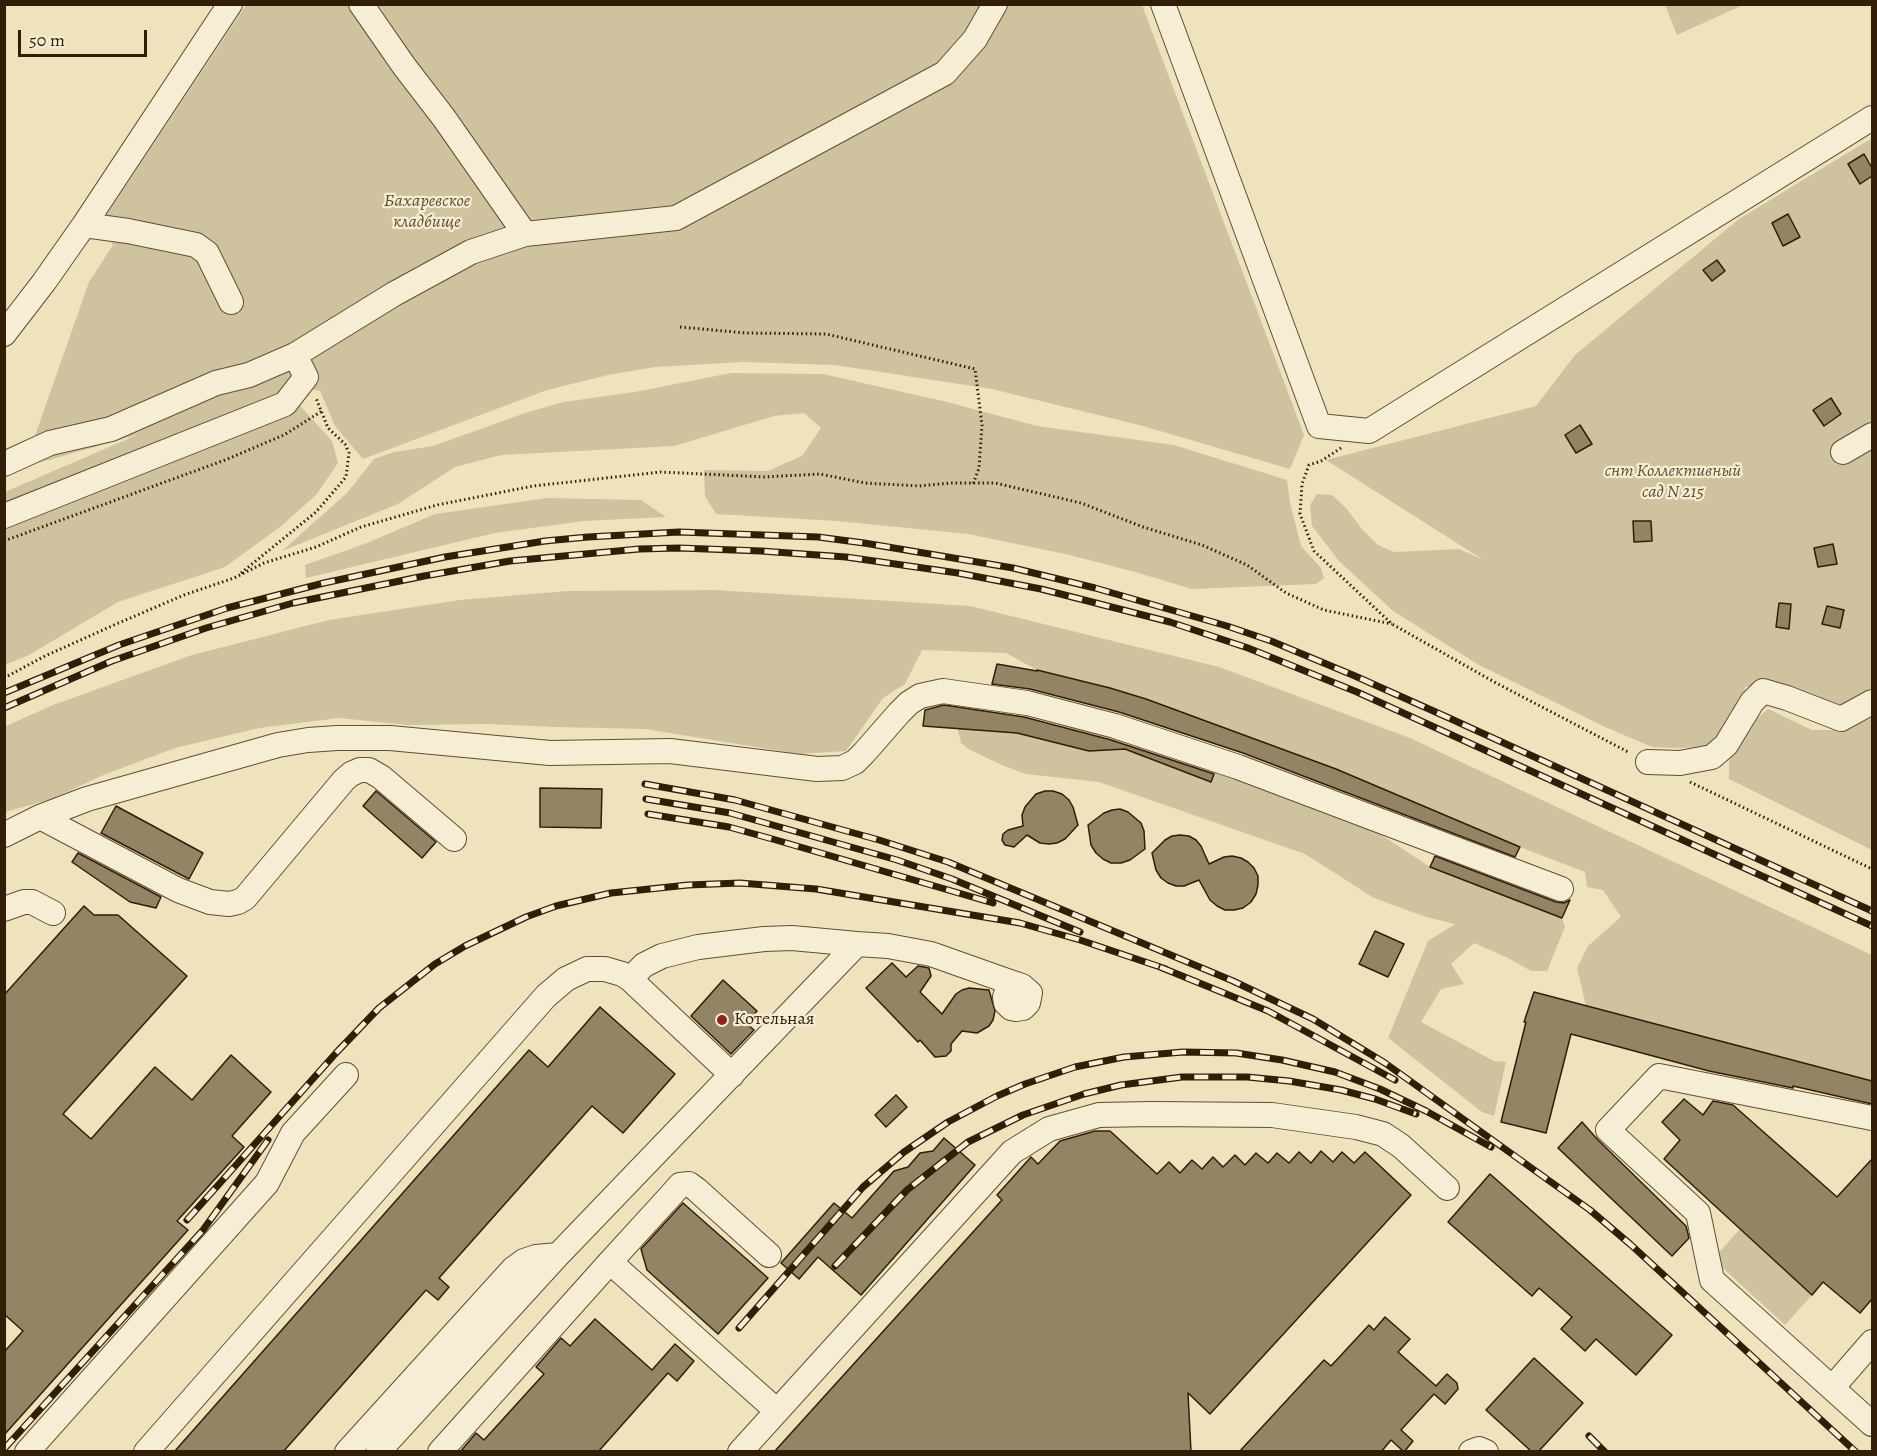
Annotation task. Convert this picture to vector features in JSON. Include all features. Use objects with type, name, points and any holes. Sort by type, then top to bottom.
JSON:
[{"type":"street","points":[[4,334],[45,282],[230,4]]},
{"type":"street","points":[[361,4],[525,234]]},
{"type":"street","points":[[4,464],[50,442],[111,429],[216,383],[249,375],[295,355],[394,294],[471,252],[525,234],[676,218],[945,73],[975,39],[995,4]]},
{"type":"street","points":[[1163,4],[1319,426],[1369,431],[1872,117]]},
{"type":"street","points":[[84,225],[128,231],[196,245],[207,253],[231,302]]},
{"type":"street","points":[[4,516],[285,404],[306,377],[295,355]]},
{"type":"street","points":[[1844,452],[1872,435]]},
{"type":"street","points":[[4,836],[40,818],[87,800],[278,745],[308,740],[408,739],[550,753],[670,751],[817,769],[843,768],[855,762],[909,703],[920,696],[943,691],[1027,703],[1115,726],[1238,766],[1561,889]]},
{"type":"street","points":[[1648,762],[1680,763],[1712,757],[1726,745],[1752,702],[1763,691],[1841,719],[1872,702]]},
{"type":"street","points":[[40,818],[178,890],[210,902],[229,904],[238,903],[245,898],[344,780],[360,770],[369,770],[381,777],[454,839]]},
{"type":"street","points":[[4,909],[24,902],[32,902],[52,913]]},
{"type":"street","points":[[630,979],[644,965],[662,956],[698,946],[792,938],[888,946],[932,954],[1010,982]]},
{"type":"street","points":[[378,1452],[558,1255],[857,944]]},
{"type":"street","points":[[146,1452],[552,990],[566,979],[587,969],[614,971],[630,979],[732,1075]]},
{"type":"street","points":[[27,1452],[267,1183],[293,1133],[346,1075]]},
{"type":"street","points":[[1872,1118],[1659,1076],[1608,1130],[1698,1213],[1712,1280],[1872,1425]]},
{"type":"street","points":[[740,1452],[1012,1152],[1049,1129],[1099,1115],[1151,1114],[1272,1115],[1356,1127],[1383,1134],[1401,1146],[1447,1188]]},
{"type":"street","points":[[440,1452],[680,1185],[689,1184],[697,1190],[769,1255]]},
{"type":"street","points":[[347,1452],[513,1269],[524,1261],[536,1257],[558,1255]]},
{"type":"street","points":[[610,1262],[777,1411]]},
{"type":"street","points":[[1832,1388],[1872,1342]]},
{"type":"street","points":[[1471,1452],[1479,1449],[1486,1452]]},
{"type":"path","points":[[680,327],[746,333],[826,334],[975,369],[982,425],[979,468],[973,484]]},
{"type":"path","points":[[234,578],[316,512],[346,477],[349,453],[345,444],[327,428],[322,411],[306,377]]},
{"type":"path","points":[[4,541],[225,460],[284,435],[322,411]]},
{"type":"path","points":[[1342,448],[1321,461],[1309,465],[1302,484],[1300,514],[1314,551],[1392,624],[1496,684],[1648,762]]},
{"type":"path","points":[[4,678],[45,656],[184,595],[234,578],[264,563],[316,547],[361,527],[437,505],[533,486],[661,472],[765,477],[820,474],[865,483],[919,486],[995,483],[1081,504],[1202,545],[1247,565],[1286,593],[1324,610],[1392,624]]},
{"type":"path","points":[[1680,778],[1872,869]]},
{"type":"green space","name":"Бахаревское кладбище","points":[[246,5],[1142,5],[1304,435],[1290,469],[1143,426],[992,389],[835,365],[743,362],[655,367],[608,375],[547,390],[363,459],[335,426],[320,391],[298,388],[288,392],[332,441],[338,463],[316,495],[280,527],[225,567],[118,602],[29,655],[5,665],[5,492],[137,435],[24,467],[89,282],[113,245],[100,225]]},
{"type":"green space","points":[[1665,5],[1743,5],[1677,35]]},
{"type":"green space","name":"снт Коллективный сад N 215","points":[[1872,138],[1872,850],[1729,779],[1729,761],[1750,724],[1768,709],[1812,730],[1846,730],[1746,686],[1738,711],[1710,746],[1652,747],[1603,726],[1479,665],[1393,611],[1339,561],[1312,526],[1310,505],[1317,494],[1332,495],[1378,545],[1394,552],[1459,549],[1482,559],[1326,460],[1536,406],[1575,355],[1739,219]]},
{"type":"green space","points":[[731,373],[823,374],[943,401],[1037,426],[1174,445],[1287,480],[1290,503],[1301,546],[1321,568],[1324,578],[1316,584],[1192,589],[1070,555],[968,534],[837,521],[716,514],[705,496],[704,470],[768,471],[802,456],[821,428],[804,413],[774,416],[674,446],[501,455],[455,467],[398,504],[282,551],[347,493],[374,459],[394,452],[433,446],[528,412],[564,402],[635,392]]},
{"type":"green space","points":[[547,498],[641,500],[666,517],[584,521],[495,533],[306,578],[305,565],[367,543],[435,514]]},
{"type":"green space","points":[[715,590],[970,606],[1219,667],[1410,738],[1872,955],[1872,1081],[1586,1006],[1577,968],[1588,946],[1621,917],[1603,890],[1587,887],[1585,872],[1336,769],[1146,699],[1037,670],[1006,653],[922,650],[905,684],[883,698],[846,751],[799,754],[645,729],[489,724],[407,725],[339,718],[259,728],[175,748],[101,776],[52,799],[5,812],[4,727],[53,705],[192,655],[329,620],[460,600],[568,591]]},
{"type":"green space","points":[[984,712],[1104,734],[1360,821],[1430,867],[1562,918],[1565,927],[1547,971],[1531,971],[1474,943],[1451,964],[1464,984],[1441,989],[1421,1022],[1494,1061],[1506,1062],[1494,1116],[1482,1112],[1388,1038],[1428,941],[1455,924],[1426,917],[1374,898],[1305,854],[1099,782],[1026,774],[1002,765],[970,750],[961,743],[956,722]]},
{"type":"green space","points":[[1740,1229],[1812,1295],[1785,1325],[1713,1259]]},
{"type":"building","points":[[1864,154],[1872,168],[1872,176],[1860,184],[1848,164]]},
{"type":"building","points":[[1788,214],[1800,237],[1783,246],[1772,223]]},
{"type":"building","points":[[1717,260],[1725,271],[1712,281],[1703,270]]},
{"type":"building","points":[[1831,398],[1841,414],[1824,426],[1813,410]]},
{"type":"building","points":[[1580,425],[1592,444],[1576,453],[1565,435]]},
{"type":"building","points":[[1633,521],[1651,521],[1652,541],[1634,542]]},
{"type":"building","points":[[1833,544],[1837,564],[1818,567],[1814,548]]},
{"type":"building","points":[[1779,603],[1791,604],[1789,629],[1776,627]]},
{"type":"building","points":[[1827,606],[1844,610],[1840,628],[1822,624]]},
{"type":"building","points":[[997,664],[1037,670],[1146,699],[1336,769],[1520,847],[1515,857],[1243,753],[1119,712],[1030,689],[992,684]]},
{"type":"building","points":[[944,705],[1024,717],[1111,740],[1214,774],[1211,782],[1125,749],[1089,751],[1017,733],[923,726],[925,710]]},
{"type":"building","points":[[540,788],[602,789],[601,828],[540,827]]},
{"type":"building","points":[[376,791],[436,842],[422,858],[363,806]]},
{"type":"building","points":[[1045,791],[1062,794],[1069,800],[1078,825],[1065,839],[1057,843],[1040,843],[1027,835],[1014,847],[1005,845],[1002,840],[1003,834],[1008,830],[1023,826],[1022,815],[1025,807],[1036,794]]},
{"type":"building","points":[[116,806],[203,853],[189,879],[101,833]]},
{"type":"building","points":[[1120,809],[1128,812],[1141,823],[1145,849],[1130,860],[1111,863],[1096,853],[1091,845],[1088,825],[1104,813]]},
{"type":"building","points":[[1180,835],[1196,840],[1209,864],[1232,856],[1248,862],[1258,876],[1256,894],[1251,902],[1243,908],[1225,910],[1210,900],[1199,880],[1184,886],[1176,886],[1161,878],[1156,870],[1152,853],[1165,840]]},
{"type":"building","points":[[78,853],[161,897],[156,908],[130,902],[72,862]]},
{"type":"building","points":[[1435,856],[1556,902],[1564,903],[1570,900],[1562,918],[1430,867]]},
{"type":"building","points":[[84,906],[94,915],[118,915],[187,976],[63,1114],[91,1139],[155,1067],[192,1100],[231,1055],[271,1092],[232,1136],[244,1147],[177,1221],[188,1230],[4,1435],[4,1352],[23,1331],[4,1314],[4,995]]},
{"type":"building","points":[[1375,931],[1404,944],[1388,977],[1359,964]]},
{"type":"building","points":[[892,963],[906,977],[918,966],[929,968],[931,976],[920,992],[942,1014],[956,994],[962,990],[969,988],[989,990],[995,1011],[993,1020],[989,1026],[977,1033],[962,1031],[951,1044],[951,1051],[946,1056],[935,1057],[866,988]]},
{"type":"building","name":"Котельная","points":[[723,980],[757,1011],[746,1023],[754,1030],[731,1054],[691,1016]]},
{"type":"building","points":[[1534,992],[1872,1081],[1872,1104],[1793,1086],[1793,1088],[1709,1071],[1571,1034],[1546,1133],[1501,1122],[1526,1022],[1524,1022]]},
{"type":"building","points":[[600,1007],[675,1074],[623,1133],[592,1106],[439,1278],[449,1287],[438,1300],[426,1290],[283,1452],[174,1452],[529,1050],[548,1067]]},
{"type":"building","points":[[896,1095],[907,1107],[886,1127],[875,1115]]},
{"type":"building","points":[[1684,1099],[1703,1115],[1713,1101],[1733,1105],[1837,1197],[1872,1159],[1872,1299],[1860,1313],[1823,1282],[1812,1295],[1664,1159],[1680,1140],[1662,1122]]},
{"type":"building","points":[[1582,1122],[1686,1226],[1689,1238],[1672,1256],[1558,1148]]},
{"type":"building","points":[[1095,1131],[1110,1131],[1157,1174],[1169,1162],[1180,1173],[1192,1160],[1202,1169],[1213,1157],[1223,1167],[1235,1155],[1245,1165],[1256,1153],[1268,1163],[1277,1153],[1289,1163],[1299,1152],[1311,1163],[1321,1151],[1333,1162],[1342,1152],[1354,1163],[1365,1152],[1411,1195],[1210,1414],[1188,1393],[1191,1452],[774,1452],[1002,1200],[997,1195],[1031,1157],[1038,1164],[1060,1141]]},
{"type":"building","points":[[944,1138],[975,1165],[861,1295],[818,1257],[799,1279],[781,1263],[834,1203],[852,1218],[894,1171],[908,1167],[920,1153],[933,1151]]},
{"type":"building","points":[[1490,1174],[1672,1335],[1636,1375],[1596,1339],[1585,1351],[1561,1329],[1572,1317],[1539,1288],[1532,1296],[1448,1222]]},
{"type":"building","points":[[683,1203],[768,1278],[718,1334],[647,1270],[641,1249]]},
{"type":"building","points":[[1385,1317],[1410,1339],[1398,1352],[1436,1386],[1447,1374],[1457,1383],[1458,1389],[1445,1404],[1434,1394],[1401,1430],[1413,1441],[1404,1452],[1391,1440],[1381,1452],[1239,1452],[1324,1360],[1331,1366],[1369,1325],[1374,1330]]},
{"type":"building","points":[[595,1319],[652,1370],[675,1344],[694,1361],[677,1381],[668,1373],[598,1452],[460,1452],[476,1433],[484,1440],[544,1374],[536,1367],[561,1338],[570,1346]]},
{"type":"building","points":[[1534,1358],[1583,1403],[1538,1452],[1532,1452],[1486,1410]]},
{"type":"railway","points":[[4,693],[119,645],[227,608],[324,583],[445,557],[545,541],[679,532],[818,537],[1013,568],[1095,588],[1271,641],[1449,718],[1872,911]]},
{"type":"railway","points":[[4,708],[112,661],[206,628],[293,603],[424,576],[510,561],[639,549],[761,551],[846,557],[958,573],[1041,589],[1170,622],[1248,648],[1357,692],[1872,926]]},
{"type":"railway","points":[[645,784],[735,800],[879,840],[948,862],[1233,981],[1313,1019],[1385,1063],[1590,1210],[1856,1452]]},
{"type":"railway","points":[[646,799],[730,813],[897,860],[952,879],[1080,932]]},
{"type":"railway","points":[[648,814],[729,827],[993,903]]},
{"type":"railway","points":[[187,1220],[379,1008],[435,964],[465,946],[526,917],[556,906],[611,893],[688,885],[740,883],[816,889],[1020,923],[1080,940],[1166,969]]},
{"type":"railway","points":[[1160,967],[1268,1011],[1395,1080]]},
{"type":"railway","points":[[739,1328],[863,1187],[904,1152],[948,1122],[997,1096],[1075,1067],[1124,1057],[1183,1052],[1236,1053],[1282,1060],[1335,1072],[1380,1089],[1426,1111],[1491,1147]]},
{"type":"railway","points":[[835,1266],[907,1190],[968,1142],[1023,1115],[1084,1094],[1121,1085],[1182,1077],[1247,1077],[1341,1090],[1416,1114]]},
{"type":"railway","points":[[4,1449],[203,1230],[268,1140]]},
{"type":"railway","points":[[1589,1436],[1605,1452]]},
{"type":"place","name":"Котельная","points":[[722,1020]]}]
